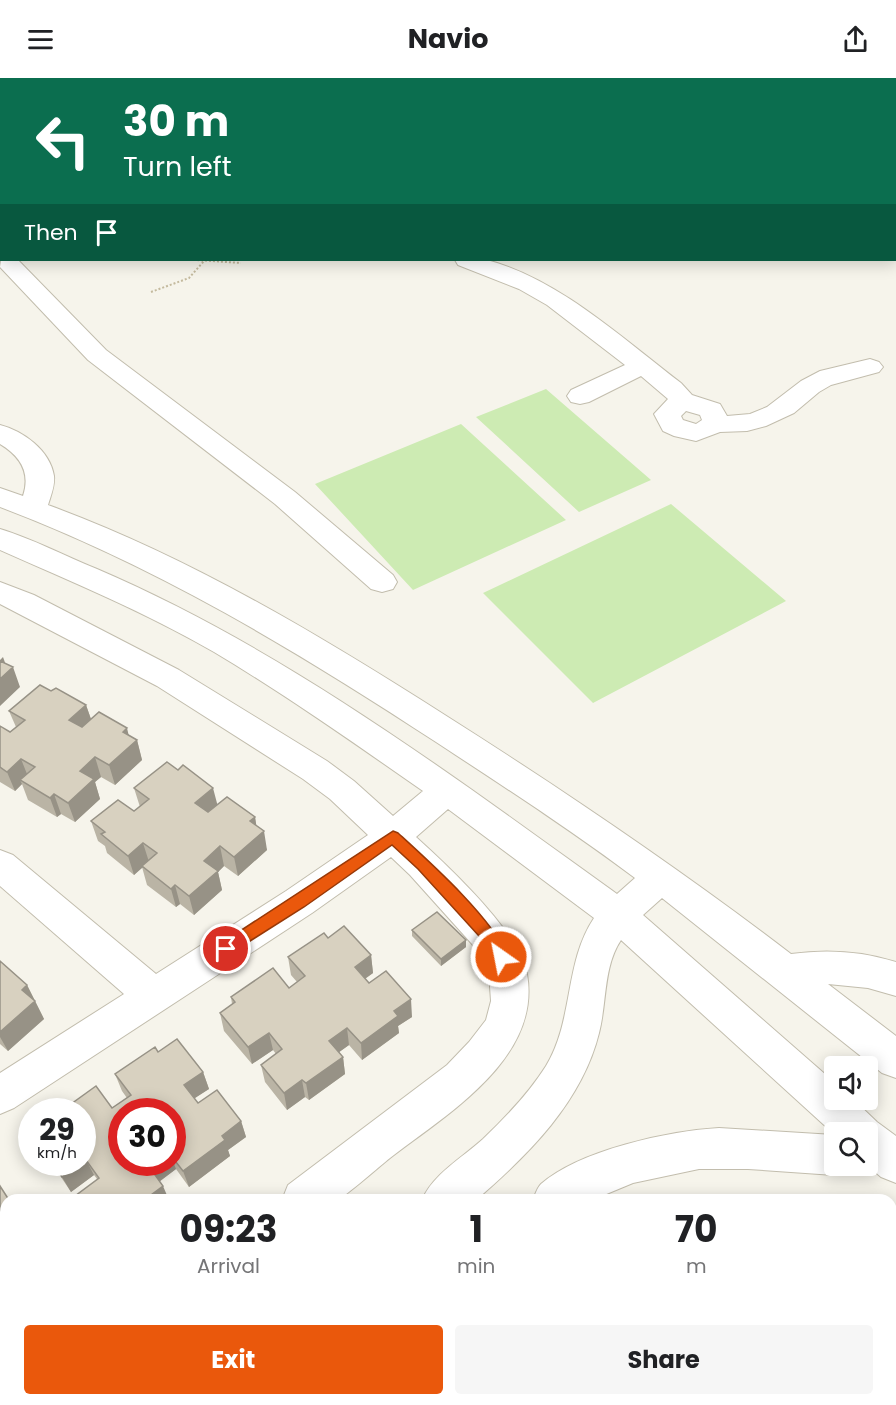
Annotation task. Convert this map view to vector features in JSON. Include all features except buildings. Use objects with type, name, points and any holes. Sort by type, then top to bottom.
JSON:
[{"type":"street","points":[[7,261],[97,355],[285,498],[382,582]]},
{"type":"street","points":[[469,261],[527,284],[555,300],[672,388],[685,403],[695,403],[711,410],[715,415],[715,424],[745,424],[764,419],[783,409],[816,382],[870,367]]},
{"type":"street","points":[[580,396],[642,366]]},
{"type":"street","points":[[0,433],[24,448],[38,470],[40,484],[33,509]]},
{"type":"street","points":[[0,497],[33,509],[162,566],[255,615],[356,673],[554,801],[661,877],[896,1060]]},
{"type":"street","points":[[0,539],[132,596],[224,644],[322,704],[447,790],[619,916],[845,1122]]},
{"type":"street","points":[[0,592],[168,678],[315,770],[342,790],[423,865],[494,943],[508,972],[510,1001],[503,1028],[483,1055],[461,1078],[311,1194]]},
{"type":"street","points":[[0,1095],[299,902],[393,837],[447,790]]},
{"type":"street","points":[[0,865],[153,995]]},
{"type":"street","points":[[450,1194],[511,1141],[548,1099],[572,1057],[584,1020],[590,972],[598,946],[619,916],[661,877]]},
{"type":"street","points":[[784,972],[811,967],[843,966],[875,971],[896,978]]},
{"type":"street","points":[[565,1194],[610,1170],[663,1155],[719,1148],[824,1154]]},
{"type":"path","points":[[151,292],[193,277],[204,261]]},
{"type":"path","points":[[217,261],[241,263]]},
{"type":"green space","points":[[546,389],[651,480],[579,512],[476,417]]},
{"type":"green space","points":[[461,424],[566,520],[413,590],[315,484]]},
{"type":"green space","points":[[671,504],[786,601],[593,703],[483,593]]},
{"type":"route","points":[[226,949],[393,837],[423,865],[494,943],[501,957]]}]
